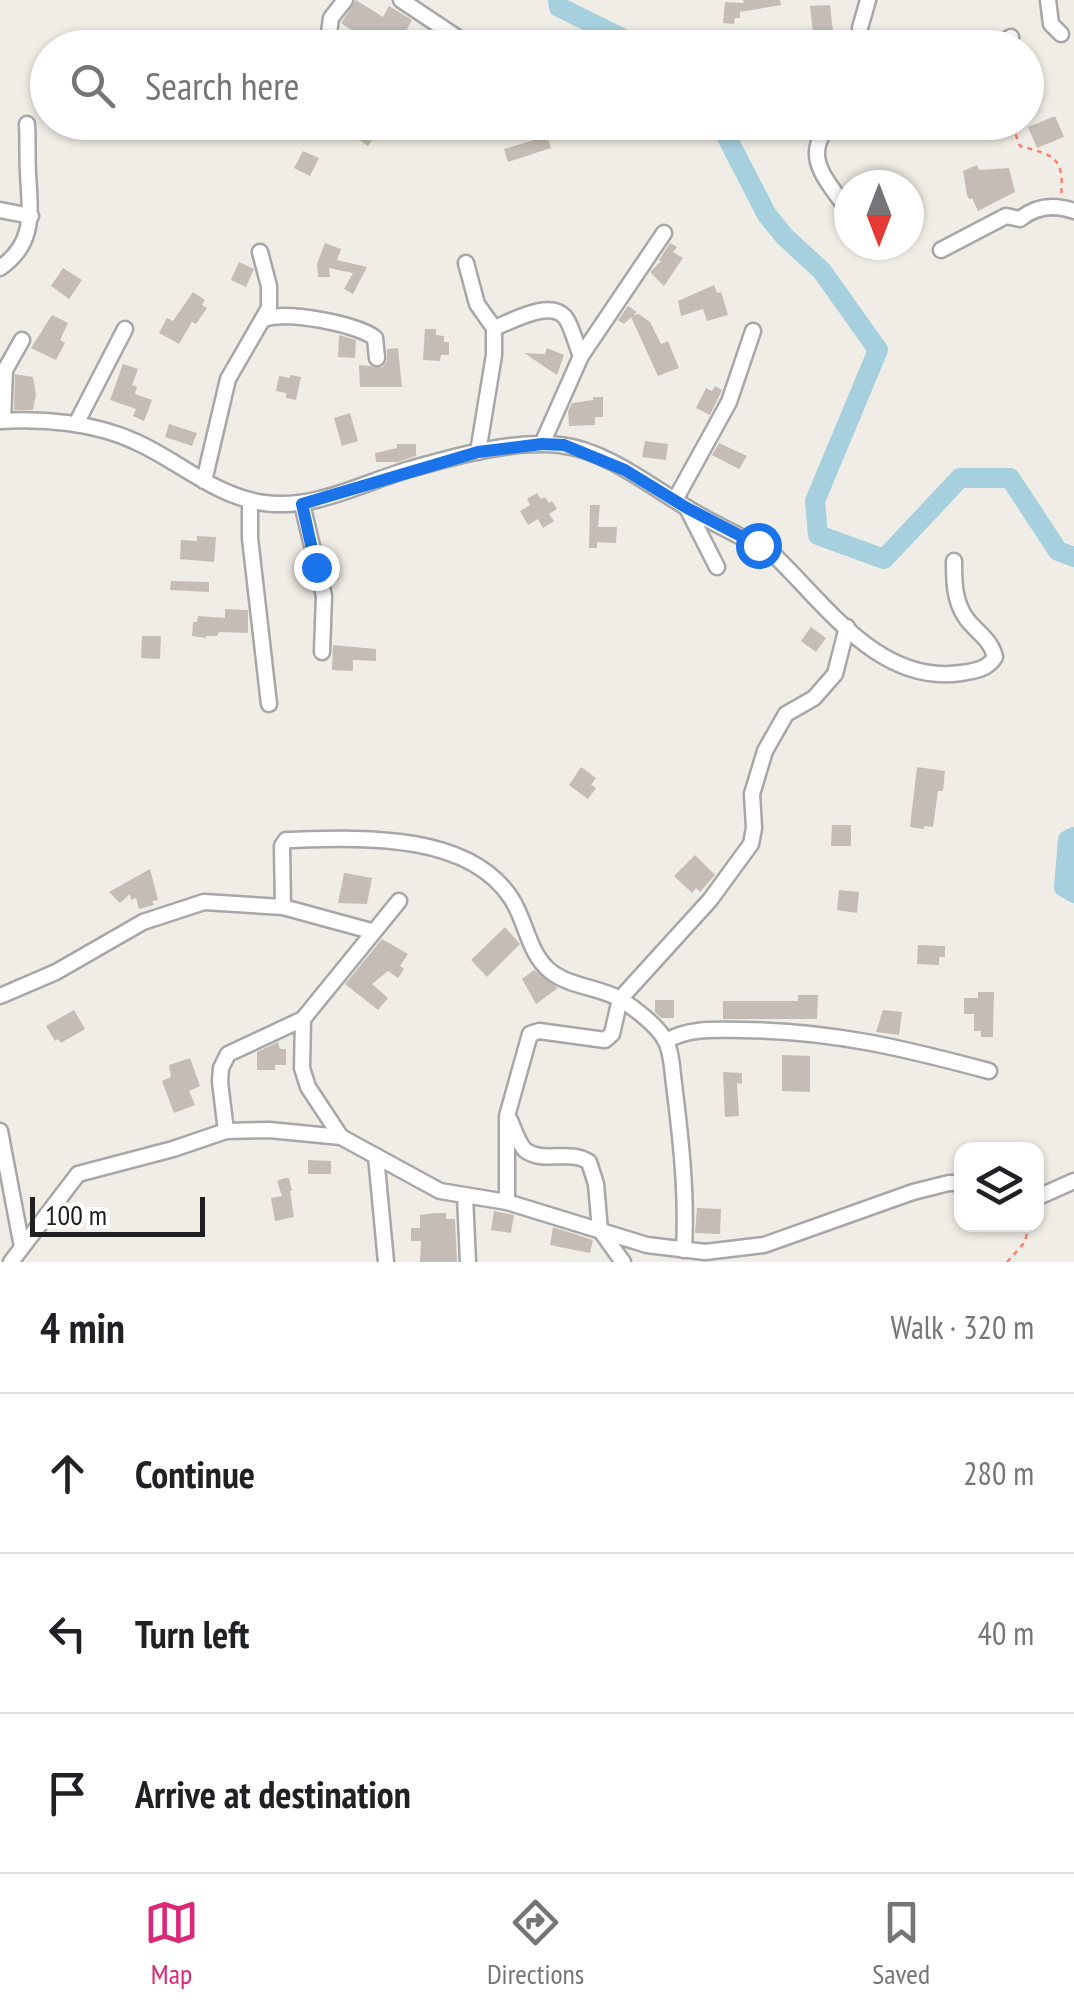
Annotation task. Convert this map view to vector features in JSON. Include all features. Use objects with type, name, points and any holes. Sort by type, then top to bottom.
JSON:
[{"type":"street","points":[[330,30],[332,18],[345,0]]},
{"type":"street","points":[[401,0],[446,30]]},
{"type":"street","points":[[860,30],[868,0]]},
{"type":"street","points":[[1048,0],[1050,24],[1061,34]]},
{"type":"street","points":[[0,268],[22,249],[29,234],[28,124]]},
{"type":"street","points":[[820,140],[816,156],[834,191]]},
{"type":"street","points":[[941,250],[1006,216],[1020,219],[1032,209],[1067,208]]},
{"type":"street","points":[[0,210],[31,216]]},
{"type":"street","points":[[542,444],[581,356],[664,233]]},
{"type":"street","points":[[204,481],[228,379],[269,308],[269,286],[260,252]]},
{"type":"street","points":[[466,263],[477,304],[494,328],[494,355],[478,452]]},
{"type":"street","points":[[494,328],[544,310],[557,311],[567,320],[581,356]]},
{"type":"street","points":[[265,320],[282,316],[356,327],[375,338],[377,358]]},
{"type":"street","points":[[76,424],[124,329]]},
{"type":"street","points":[[681,504],[729,402],[753,331]]},
{"type":"street","points":[[22,340],[5,370],[2,420],[76,424],[131,439],[204,481],[250,500],[302,504],[478,452],[542,444],[564,445],[595,456],[731,528],[775,556],[847,627],[892,662],[917,672],[952,674],[992,663],[996,657],[990,642],[967,620],[960,606],[954,561]]},
{"type":"street","points":[[250,500],[250,538],[269,704]]},
{"type":"street","points":[[302,504],[324,596],[322,652]]},
{"type":"street","points":[[681,504],[717,566]]},
{"type":"street","points":[[507,1202],[508,1116],[530,1034],[539,1030],[605,1040],[612,1034],[620,999],[710,900],[751,844],[752,794],[765,752],[786,714],[814,698],[835,674],[847,627]]},
{"type":"street","points":[[283,907],[282,846],[286,840],[388,840],[430,848],[474,863],[498,880],[513,900],[536,953],[548,969],[620,999],[666,1041],[682,1145],[684,1250]]},
{"type":"street","points":[[226,1131],[220,1082],[228,1054],[303,1019],[399,901]]},
{"type":"street","points":[[0,996],[56,972],[143,922],[204,902],[283,907],[371,931]]},
{"type":"street","points":[[303,1019],[302,1068],[308,1087],[341,1137]]},
{"type":"street","points":[[666,1041],[698,1030],[789,1030],[873,1041],[989,1071]]},
{"type":"street","points":[[508,1116],[523,1148],[530,1153],[576,1155],[589,1162],[596,1184],[600,1230],[624,1262]]},
{"type":"street","points":[[11,1262],[78,1174],[226,1131],[269,1130],[341,1137],[440,1191],[507,1202],[647,1245],[729,1257],[913,1192],[954,1183]]},
{"type":"street","points":[[0,1131],[22,1248]]},
{"type":"street","points":[[376,1156],[386,1262]]},
{"type":"street","points":[[1044,1194],[1074,1181]]},
{"type":"street","points":[[464,1196],[468,1262]]},
{"type":"path","points":[[1018,140],[1020,146],[1048,153],[1059,166],[1067,208]]},
{"type":"path","points":[[1007,1262],[1025,1242],[1027,1232]]},
{"type":"building","points":[[356,0],[383,17],[389,6],[412,20],[407,30],[352,30],[341,23]]},
{"type":"building","points":[[743,0],[780,0],[781,5],[740,12],[734,24],[723,23],[725,2],[744,3]]},
{"type":"building","points":[[830,5],[833,30],[813,30],[810,6]]},
{"type":"building","points":[[1055,116],[1064,137],[1037,148],[1034,140],[1044,140],[1044,120]]},
{"type":"building","points":[[534,140],[548,140],[551,148],[508,162],[504,149]]},
{"type":"building","points":[[303,151],[319,158],[310,176],[294,168]]},
{"type":"building","points":[[977,165],[979,170],[1009,168],[1015,192],[978,211],[967,195],[963,171]]},
{"type":"building","points":[[325,243],[341,249],[337,260],[367,267],[353,294],[344,289],[353,273],[329,268],[330,277],[318,277],[317,264]]},
{"type":"building","points":[[670,243],[677,247],[673,252],[683,258],[664,286],[650,272]]},
{"type":"building","points":[[239,262],[254,269],[246,287],[231,280]]},
{"type":"building","points":[[63,268],[82,280],[69,299],[51,286]]},
{"type":"building","points":[[714,285],[717,293],[721,292],[728,315],[707,321],[703,309],[681,316],[678,301]]},
{"type":"building","points":[[193,292],[205,300],[202,305],[207,308],[196,324],[192,322],[179,344],[159,333],[167,318],[173,321]]},
{"type":"building","points":[[628,306],[637,312],[633,315],[639,314],[650,322],[661,344],[668,341],[679,368],[658,376],[631,317],[624,324],[618,320]]},
{"type":"building","points":[[52,315],[68,323],[60,340],[65,343],[56,360],[31,348]]},
{"type":"building","points":[[425,329],[436,329],[436,335],[444,336],[444,342],[449,342],[449,355],[441,355],[440,361],[423,360]]},
{"type":"building","points":[[339,335],[356,340],[355,358],[338,357]]},
{"type":"building","points":[[398,348],[402,387],[360,387],[359,365],[382,367],[387,361],[387,349]]},
{"type":"building","points":[[547,348],[564,355],[557,375],[524,353],[545,354]]},
{"type":"building","points":[[123,364],[138,369],[132,385],[137,387],[135,394],[152,400],[144,421],[133,416],[136,409],[110,400]]},
{"type":"building","points":[[15,374],[33,377],[33,410],[14,410]]},
{"type":"building","points":[[279,376],[301,377],[296,400],[276,391]]},
{"type":"building","points":[[715,386],[722,390],[710,415],[696,408],[706,388],[712,391]]},
{"type":"building","points":[[603,397],[603,417],[595,417],[595,425],[569,426],[572,403]]},
{"type":"building","points":[[350,413],[358,441],[342,446],[334,418]]},
{"type":"building","points":[[169,424],[197,433],[192,446],[165,437]]},
{"type":"building","points":[[645,441],[668,444],[666,460],[642,457]]},
{"type":"building","points":[[719,443],[747,456],[739,469],[712,455]]},
{"type":"building","points":[[397,444],[416,444],[416,456],[398,462],[376,462],[375,453],[397,448]]},
{"type":"building","points":[[537,493],[541,499],[552,501],[557,509],[549,514],[554,521],[543,528],[538,519],[528,525],[520,511],[530,505],[527,499]]},
{"type":"building","points":[[590,505],[600,505],[598,527],[617,527],[616,543],[597,542],[597,548],[589,548]]},
{"type":"building","points":[[197,536],[216,537],[214,562],[180,559],[181,540],[197,541]]},
{"type":"building","points":[[171,581],[209,582],[209,592],[170,590]]},
{"type":"building","points":[[225,609],[248,610],[248,633],[192,636],[193,622],[197,622],[198,616],[225,618]]},
{"type":"building","points":[[811,627],[826,638],[816,652],[801,641]]},
{"type":"building","points":[[142,636],[161,636],[160,659],[141,658]]},
{"type":"building","points":[[333,645],[376,649],[376,661],[353,660],[353,671],[332,670]]},
{"type":"building","points":[[581,767],[596,778],[591,785],[596,788],[588,799],[569,785]]},
{"type":"building","points":[[917,767],[945,771],[933,827],[924,829],[910,827]]},
{"type":"building","points":[[832,825],[851,825],[851,846],[831,846]]},
{"type":"building","points":[[695,855],[715,875],[700,892],[696,888],[692,893],[674,876]]},
{"type":"building","points":[[150,869],[158,900],[152,901],[154,905],[139,909],[136,898],[131,900],[130,894],[120,903],[109,892]]},
{"type":"building","points":[[344,873],[372,878],[367,904],[338,903]]},
{"type":"building","points":[[839,890],[859,892],[857,913],[837,910]]},
{"type":"building","points":[[505,927],[520,944],[487,977],[471,960]]},
{"type":"building","points":[[382,939],[408,954],[398,978],[388,971],[372,984],[388,998],[378,1010],[345,984]]},
{"type":"building","points":[[918,945],[945,946],[945,957],[939,957],[939,965],[917,964]]},
{"type":"building","points":[[534,970],[558,988],[536,1004],[522,979]]},
{"type":"building","points":[[978,992],[994,992],[993,1037],[981,1037],[981,1031],[974,1031],[974,1014],[964,1014],[964,998],[978,998]]},
{"type":"building","points":[[798,995],[818,995],[817,1019],[723,1019],[723,1001],[798,1001]]},
{"type":"building","points":[[655,1000],[674,1000],[674,1018],[661,1018],[655,1012]]},
{"type":"building","points":[[74,1010],[85,1029],[61,1043],[55,1041],[46,1026]]},
{"type":"building","points":[[883,1010],[902,1012],[899,1035],[876,1032]]},
{"type":"building","points":[[278,1042],[280,1049],[286,1049],[286,1065],[275,1065],[275,1070],[257,1070],[257,1052]]},
{"type":"building","points":[[782,1055],[810,1056],[810,1092],[782,1091]]},
{"type":"building","points":[[190,1058],[200,1086],[189,1091],[195,1105],[174,1113],[162,1081],[171,1077],[169,1065]]},
{"type":"building","points":[[723,1072],[742,1073],[742,1084],[737,1083],[739,1116],[725,1117]]},
{"type":"building","points":[[308,1160],[331,1161],[331,1174],[308,1174]]},
{"type":"building","points":[[289,1178],[292,1191],[294,1217],[275,1221],[271,1198],[282,1196],[277,1181]]},
{"type":"building","points":[[697,1208],[721,1209],[720,1234],[695,1233]]},
{"type":"building","points":[[494,1211],[514,1215],[511,1233],[491,1230]]},
{"type":"building","points":[[446,1213],[446,1219],[455,1219],[457,1262],[420,1262],[421,1241],[411,1241],[411,1228],[420,1228],[420,1215]]},
{"type":"building","points":[[553,1227],[593,1240],[590,1253],[550,1245]]},
{"type":"waterway","points":[[558,0],[559,7],[606,30]]},
{"type":"waterway","points":[[728,140],[767,215],[822,271],[878,350],[815,501],[818,535],[884,559],[960,478],[1010,478],[1058,551],[1074,557]]},
{"type":"waterway","points":[[1074,837],[1068,840],[1064,887],[1074,893]]},
{"type":"route","points":[[316,567],[302,504],[478,452],[542,444],[564,445],[625,470],[758,545]]}]
